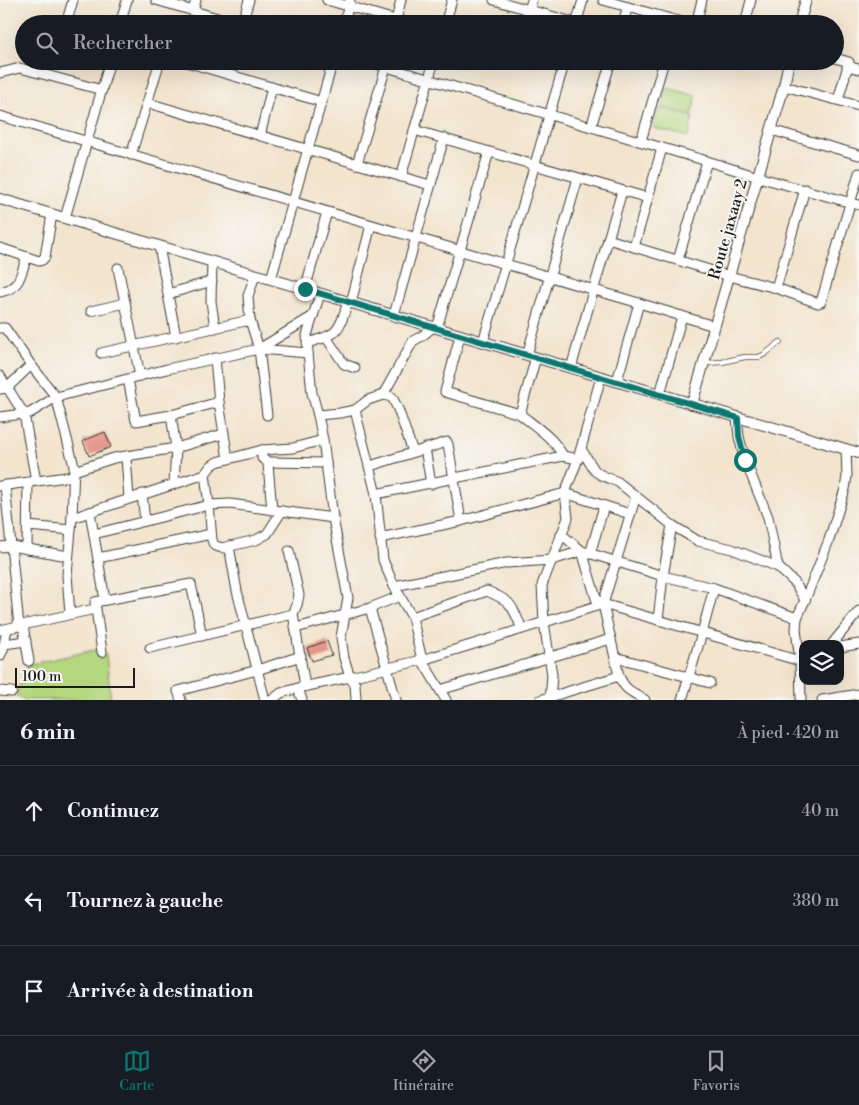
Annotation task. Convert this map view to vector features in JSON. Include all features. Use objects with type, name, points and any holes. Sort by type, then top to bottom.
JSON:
[{"type":"street","points":[[69,15],[73,0]]},
{"type":"street","points":[[123,15],[127,0]]},
{"type":"street","points":[[156,0],[207,15]]},
{"type":"street","points":[[193,11],[196,0]]},
{"type":"street","points":[[245,15],[249,0]]},
{"type":"street","points":[[327,0],[350,3],[382,15]]},
{"type":"street","points":[[397,15],[401,0]]},
{"type":"street","points":[[448,15],[452,0]]},
{"type":"street","points":[[494,0],[547,15]]},
{"type":"street","points":[[528,15],[532,0]]},
{"type":"street","points":[[578,15],[583,0]]},
{"type":"street","points":[[603,0],[654,15]]},
{"type":"street","points":[[698,15],[702,0]]},
{"type":"street","points":[[747,15],[751,0]]},
{"type":"street","points":[[802,15],[806,0]]},
{"type":"street","points":[[625,15],[628,7]]},
{"type":"street","points":[[838,100],[848,62],[844,61]]},
{"type":"street","points":[[847,66],[859,69]]},
{"type":"street","points":[[0,73],[15,69]]},
{"type":"street","points":[[27,70],[102,90]]},
{"type":"street","points":[[65,218],[108,70]]},
{"type":"street","points":[[131,155],[157,70]]},
{"type":"street","points":[[214,70],[322,102]]},
{"type":"street","points":[[271,279],[331,70]]},
{"type":"street","points":[[357,164],[385,70]]},
{"type":"street","points":[[396,70],[855,204]]},
{"type":"street","points":[[401,177],[432,70]]},
{"type":"street","points":[[483,342],[563,70]]},
{"type":"street","points":[[591,127],[608,70]]},
{"type":"street","points":[[641,141],[661,70]]},
{"type":"street","name":"Route jaxaay 2","points":[[692,404],[787,70]]},
{"type":"street","points":[[784,86],[859,106]]},
{"type":"street","points":[[260,136],[272,87]]},
{"type":"street","points":[[148,102],[430,185]]},
{"type":"street","points":[[0,116],[714,326]]},
{"type":"street","points":[[414,130],[648,198]]},
{"type":"street","points":[[771,130],[859,155]]},
{"type":"street","points":[[394,315],[444,138]]},
{"type":"street","points":[[634,246],[662,148]]},
{"type":"street","points":[[384,395],[413,341],[435,328],[489,152]]},
{"type":"street","points":[[678,260],[707,160]]},
{"type":"street","points":[[608,239],[729,276],[776,288],[818,303],[821,302],[855,204],[859,173]]},
{"type":"street","points":[[520,414],[549,277],[578,178]]},
{"type":"street","points":[[776,288],[805,189]]},
{"type":"street","points":[[571,368],[622,191]]},
{"type":"street","points":[[0,199],[859,453]]},
{"type":"street","points":[[305,289],[326,212]]},
{"type":"street","points":[[0,248],[39,261],[42,260],[45,257],[52,214]]},
{"type":"street","points":[[307,343],[335,332],[341,324],[371,225]]},
{"type":"street","points":[[159,246],[176,337]]},
{"type":"street","points":[[0,292],[10,290],[17,285],[27,257]]},
{"type":"street","points":[[212,262],[211,301],[215,328]]},
{"type":"street","points":[[118,268],[140,376]]},
{"type":"street","points":[[255,275],[248,296],[250,320],[259,349],[267,415]]},
{"type":"street","points":[[168,294],[212,281]]},
{"type":"street","points":[[320,294],[307,335],[307,343],[312,393],[323,440],[333,518],[348,598],[341,637],[344,658],[350,677],[355,684],[356,700]]},
{"type":"street","points":[[91,311],[125,303]]},
{"type":"street","points":[[617,381],[639,303]]},
{"type":"street","points":[[259,349],[313,316]]},
{"type":"street","points":[[660,394],[682,316]]},
{"type":"street","points":[[101,353],[250,320]]},
{"type":"street","points":[[0,328],[5,328],[56,397],[74,466],[67,575],[70,614]]},
{"type":"street","points":[[460,336],[444,392],[520,414],[551,438],[559,447],[563,456]]},
{"type":"street","points":[[326,337],[344,364],[355,368]]},
{"type":"street","points":[[0,417],[30,414],[56,397],[215,358],[259,349],[308,353]]},
{"type":"street","points":[[215,358],[223,434],[228,459]]},
{"type":"street","points":[[4,388],[31,365]]},
{"type":"street","points":[[0,376],[4,388],[24,414],[32,482],[27,549]]},
{"type":"street","points":[[550,698],[552,675],[544,622],[542,585],[568,518],[565,493],[578,459],[601,377]]},
{"type":"street","points":[[128,379],[136,421],[171,416],[219,402]]},
{"type":"street","points":[[318,415],[340,414],[355,410],[368,400],[384,395],[392,397],[413,452]]},
{"type":"street","points":[[355,410],[376,494],[383,560],[394,586],[412,616],[422,660],[446,700]]},
{"type":"street","points":[[171,416],[176,448],[174,484]]},
{"type":"street","points":[[738,418],[739,436],[745,460],[768,518],[778,567]]},
{"type":"street","points":[[29,661],[21,625],[2,486],[74,473],[114,458],[176,448],[223,434]]},
{"type":"street","points":[[72,518],[205,474],[217,462],[262,450],[293,448],[323,440]]},
{"type":"street","points":[[370,466],[447,442],[461,521]]},
{"type":"street","points":[[425,448],[431,484]]},
{"type":"street","points":[[581,448],[595,471],[618,482],[672,525],[698,541],[732,549],[778,567],[795,583],[805,600]]},
{"type":"street","points":[[799,642],[796,629],[797,618],[829,540],[845,490],[847,476],[846,449]]},
{"type":"street","points":[[262,450],[262,458],[268,462],[326,463]]},
{"type":"street","points":[[376,494],[563,456],[578,459]]},
{"type":"street","points":[[126,457],[129,498]]},
{"type":"street","points":[[268,462],[272,510]]},
{"type":"street","points":[[205,474],[211,534],[216,546],[222,548],[256,540],[267,534],[282,511]]},
{"type":"street","points":[[380,538],[461,521],[565,493],[630,514]]},
{"type":"street","points":[[142,494],[145,521]]},
{"type":"street","points":[[600,605],[616,562],[636,496]]},
{"type":"street","points":[[94,534],[209,505],[230,504],[333,518]]},
{"type":"street","points":[[604,506],[586,552],[611,639],[619,676],[623,685],[628,690],[646,700]]},
{"type":"street","points":[[90,512],[105,600]]},
{"type":"street","points":[[658,620],[672,525]]},
{"type":"street","points":[[28,526],[71,530]]},
{"type":"street","points":[[98,558],[211,534]]},
{"type":"street","points":[[561,534],[586,552],[663,576],[714,588],[797,618]]},
{"type":"street","points":[[0,547],[11,546],[68,556]]},
{"type":"street","points":[[229,546],[237,592],[264,700]]},
{"type":"street","points":[[289,551],[299,595],[293,614],[301,656],[302,700]]},
{"type":"street","points":[[394,586],[507,562],[552,560],[586,552]]},
{"type":"street","points":[[102,652],[95,602],[191,584],[202,636]]},
{"type":"street","points":[[682,700],[714,588]]},
{"type":"street","points":[[412,616],[487,592],[503,598],[512,605],[522,629]]},
{"type":"street","points":[[296,628],[370,608],[400,596]]},
{"type":"street","points":[[272,700],[281,693],[422,660],[600,605],[799,662]]},
{"type":"street","points":[[0,656],[4,650],[4,629],[96,608]]},
{"type":"street","points":[[370,608],[396,700]]},
{"type":"street","points":[[835,640],[859,611]]},
{"type":"street","points":[[150,648],[293,614]]},
{"type":"street","points":[[440,690],[611,639]]},
{"type":"street","points":[[4,644],[26,641]]},
{"type":"street","points":[[844,646],[859,644]]},
{"type":"street","points":[[181,700],[178,691],[301,656]]},
{"type":"street","points":[[615,657],[710,683]]},
{"type":"street","points":[[540,700],[619,676]]},
{"type":"street","points":[[801,685],[801,700]]},
{"type":"street","points":[[0,691],[12,692]]},
{"type":"street","points":[[822,700],[859,694]]},
{"type":"lane","points":[[704,363],[759,356],[765,354],[780,342]]},
{"type":"green space","points":[[668,88],[697,96],[691,115],[662,107]]},
{"type":"green space","points":[[659,108],[693,117],[688,137],[653,128]]},
{"type":"green space","points":[[99,649],[100,655],[106,655],[111,700],[22,700],[16,695],[27,665]]},
{"type":"building","points":[[105,432],[111,447],[89,456],[83,441]]},
{"type":"building","points":[[327,641],[332,655],[312,661],[307,648]]},
{"type":"route","points":[[305,289],[738,418],[739,436],[745,460]]}]
